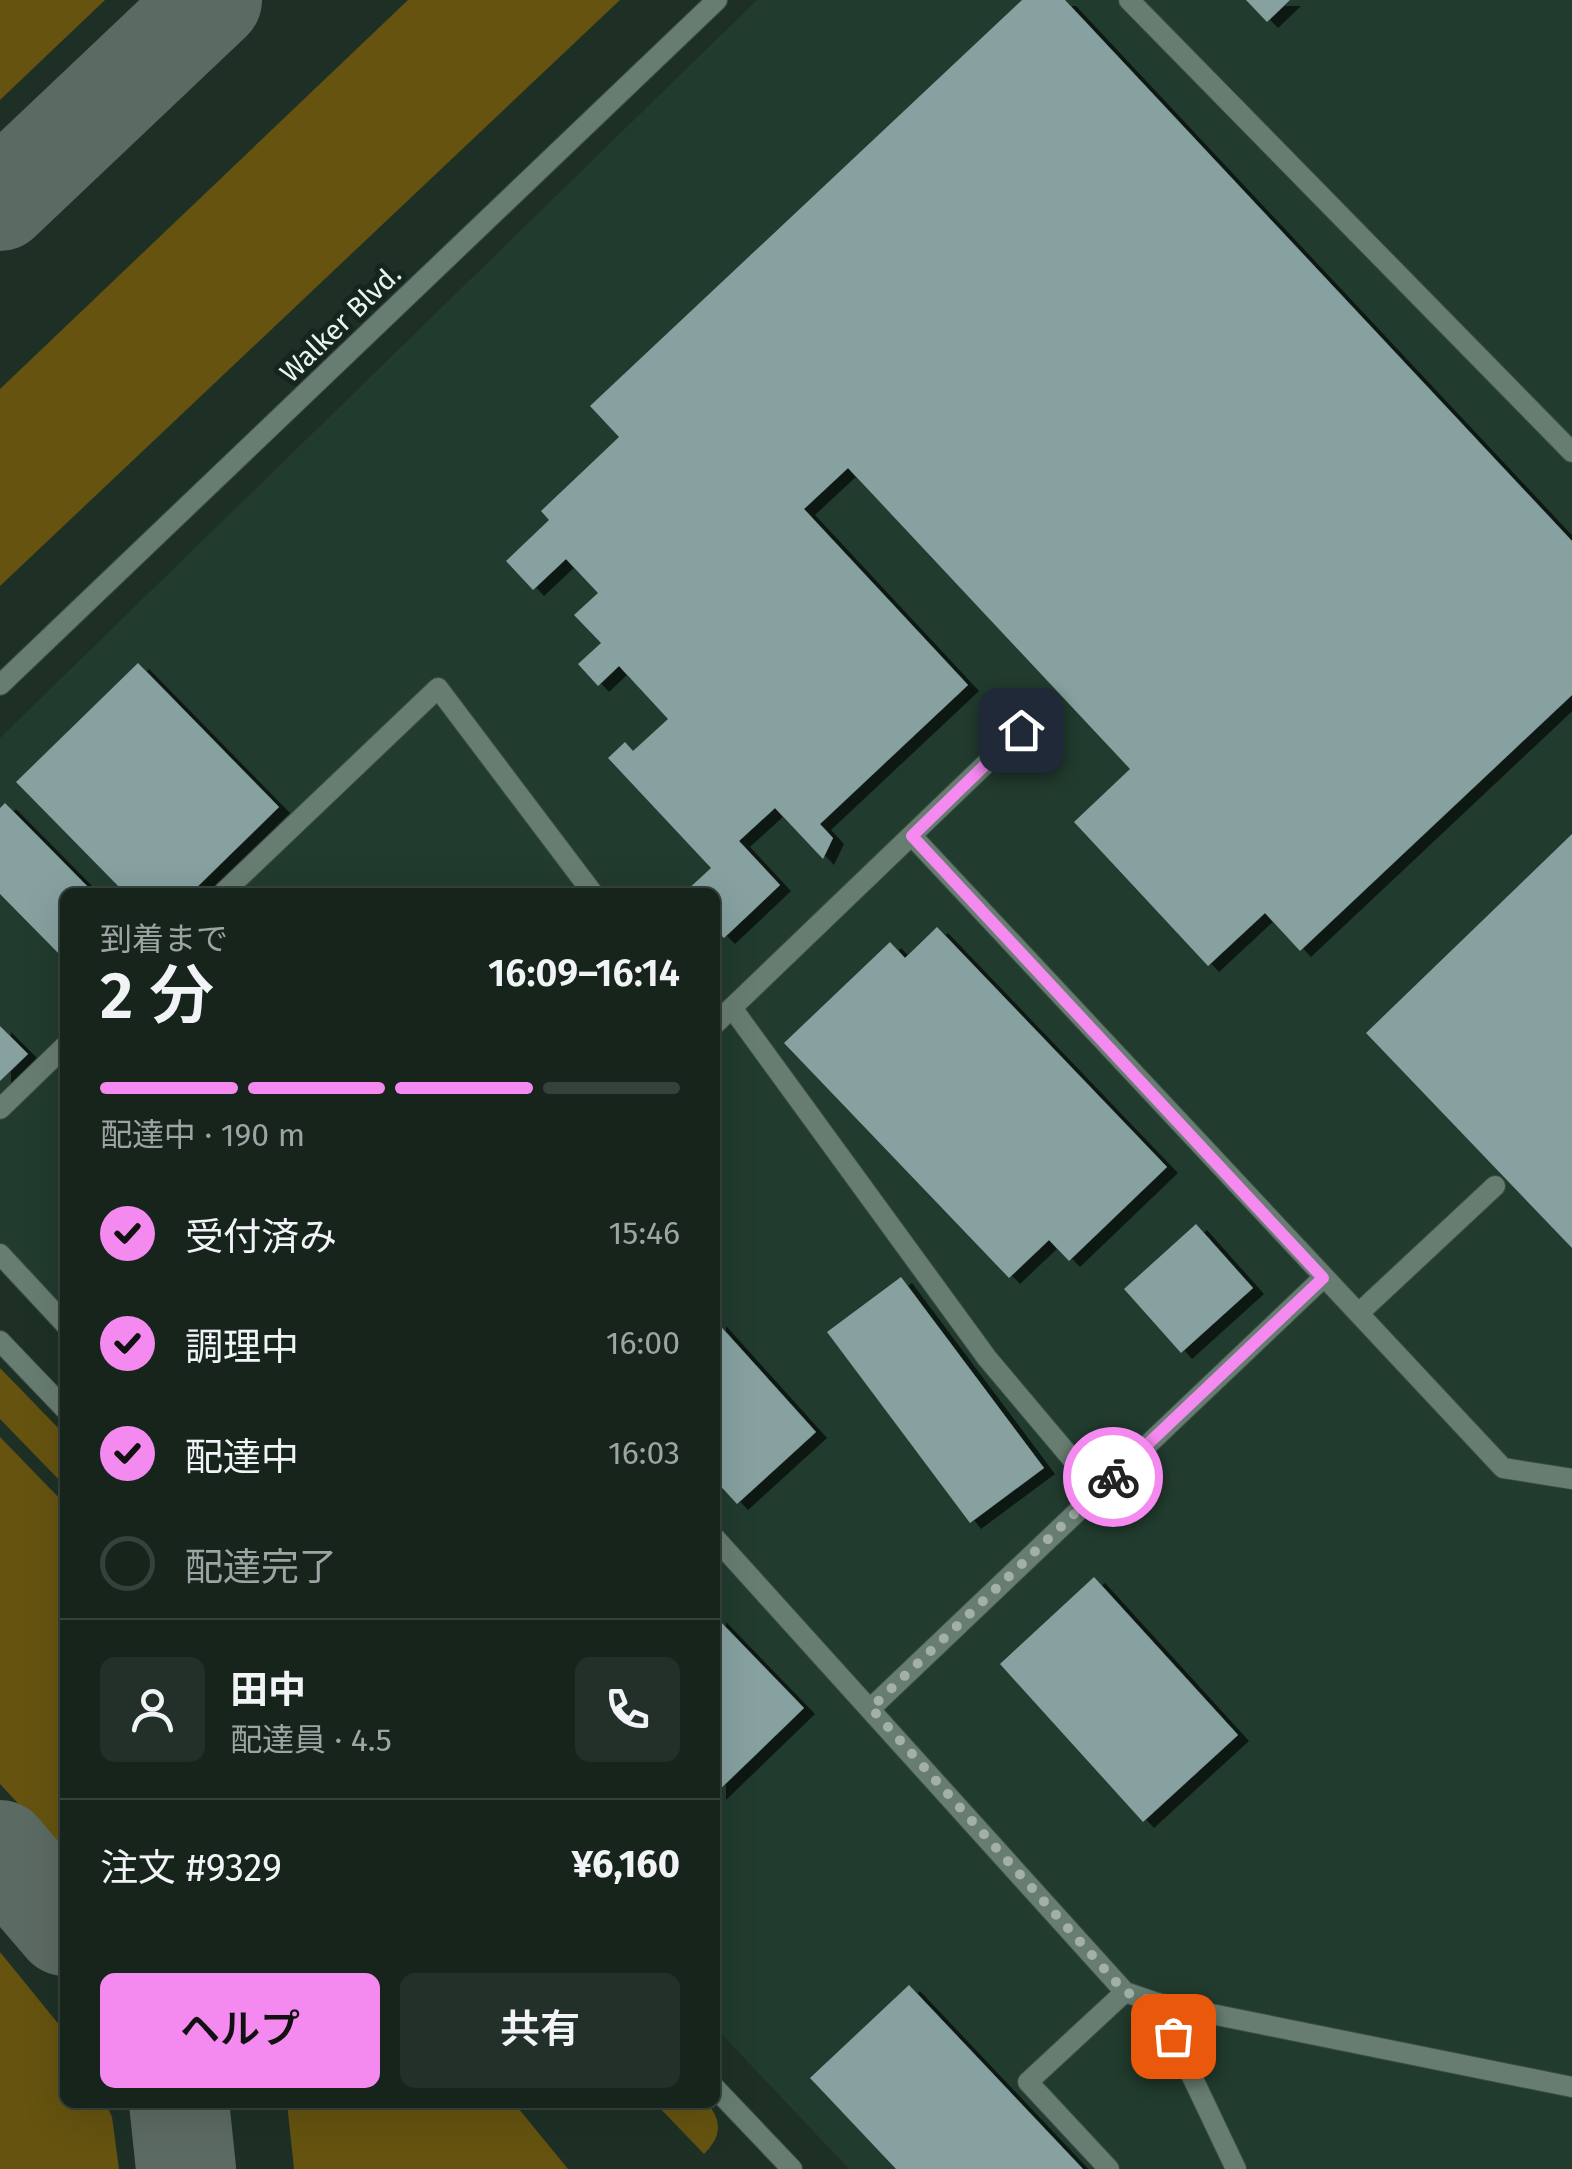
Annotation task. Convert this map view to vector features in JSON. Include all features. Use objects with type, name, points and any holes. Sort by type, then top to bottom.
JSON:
[{"type":"lane","name":"Walker Blvd.","points":[[0,685],[718,0]]},
{"type":"lane","points":[[1129,0],[1572,452]]},
{"type":"lane","points":[[228,888],[438,688],[589,888]]},
{"type":"lane","points":[[720,1019],[1021,730]]},
{"type":"lane","points":[[912,836],[1503,1468],[1572,1480]]},
{"type":"lane","points":[[732,1008],[987,1358],[1099,1491]]},
{"type":"lane","points":[[0,1109],[60,1051]]},
{"type":"lane","points":[[1359,1313],[1495,1186]]},
{"type":"lane","points":[[0,1254],[60,1319]]},
{"type":"lane","points":[[871,1708],[1323,1278]]},
{"type":"lane","points":[[0,1341],[60,1404]]},
{"type":"lane","points":[[720,1543],[1125,1992],[1157,2003],[1572,2087]]},
{"type":"lane","points":[[1109,2169],[1028,2082],[1125,1992]]},
{"type":"lane","points":[[1157,2003],[1236,2169]]},
{"type":"lane","points":[[720,2093],[792,2169]]},
{"type":"shaded area","points":[[0,0],[105,0],[0,100]]},
{"type":"shaded area","points":[[408,0],[620,0],[0,586],[0,389]]},
{"type":"shaded area","points":[[757,0],[1572,0],[1572,2169],[849,2169],[720,2032],[720,888],[60,888],[60,1333],[0,1270],[0,738]]},
{"type":"shaded area","points":[[0,1368],[60,1430],[60,1481],[0,1419]]},
{"type":"shaded area","points":[[0,1437],[60,1499],[60,1849],[0,1784]]},
{"type":"shaded area","points":[[0,1952],[60,2026],[60,2108],[108,2108],[119,2169],[0,2169]]},
{"type":"shaded area","points":[[288,2108],[518,2108],[568,2169],[294,2169]]},
{"type":"shaded area","points":[[660,2108],[710,2108],[718,2129],[704,2154]]},
{"type":"building","points":[[1022,0],[1065,0],[1572,541],[1572,695],[1300,951],[1265,913],[1208,966],[1074,822],[1130,769],[848,468],[804,509],[968,685],[820,824],[833,838],[823,859],[775,808],[739,841],[780,885],[724,938],[720,934],[720,888],[689,888],[711,868],[608,758],[625,742],[633,751],[668,719],[619,666],[598,686],[578,664],[601,643],[574,615],[598,593],[566,559],[533,590],[506,561],[549,520],[541,511],[619,437],[590,406]]},
{"type":"building","points":[[1246,0],[1290,0],[1267,22]]},
{"type":"building","points":[[138,663],[279,807],[196,888],[120,888],[16,782]]},
{"type":"building","points":[[5,803],[89,888],[60,888],[60,955],[0,894],[0,808]]},
{"type":"building","points":[[1572,834],[1572,1248],[1366,1033]]},
{"type":"building","points":[[937,927],[1167,1167],[1069,1261],[1049,1240],[1009,1278],[784,1043],[890,942],[905,958]]},
{"type":"building","points":[[0,1026],[28,1054],[0,1081]]},
{"type":"building","points":[[1196,1224],[1253,1288],[1181,1353],[1124,1289]]},
{"type":"building","points":[[901,1277],[1044,1468],[970,1523],[827,1332]]},
{"type":"building","points":[[720,1326],[816,1432],[737,1504],[720,1485]]},
{"type":"building","points":[[1094,1577],[1238,1735],[1143,1822],[1000,1664]]},
{"type":"building","points":[[720,1621],[804,1708],[720,1789]]},
{"type":"building","points":[[909,1985],[1083,2169],[896,2169],[810,2078]]},
{"type":"taxiway","points":[[0,201],[212,0]]},
{"type":"taxiway","points":[[0,1850],[60,1920]]},
{"type":"taxiway","points":[[180,2108],[186,2169]]},
{"type":"way so far","points":[[1113,1477],[871,1708],[1125,1992],[1157,2003],[1173,2036]]},
{"type":"route","points":[[1021,730],[912,836],[1323,1278],[1113,1477]]}]
